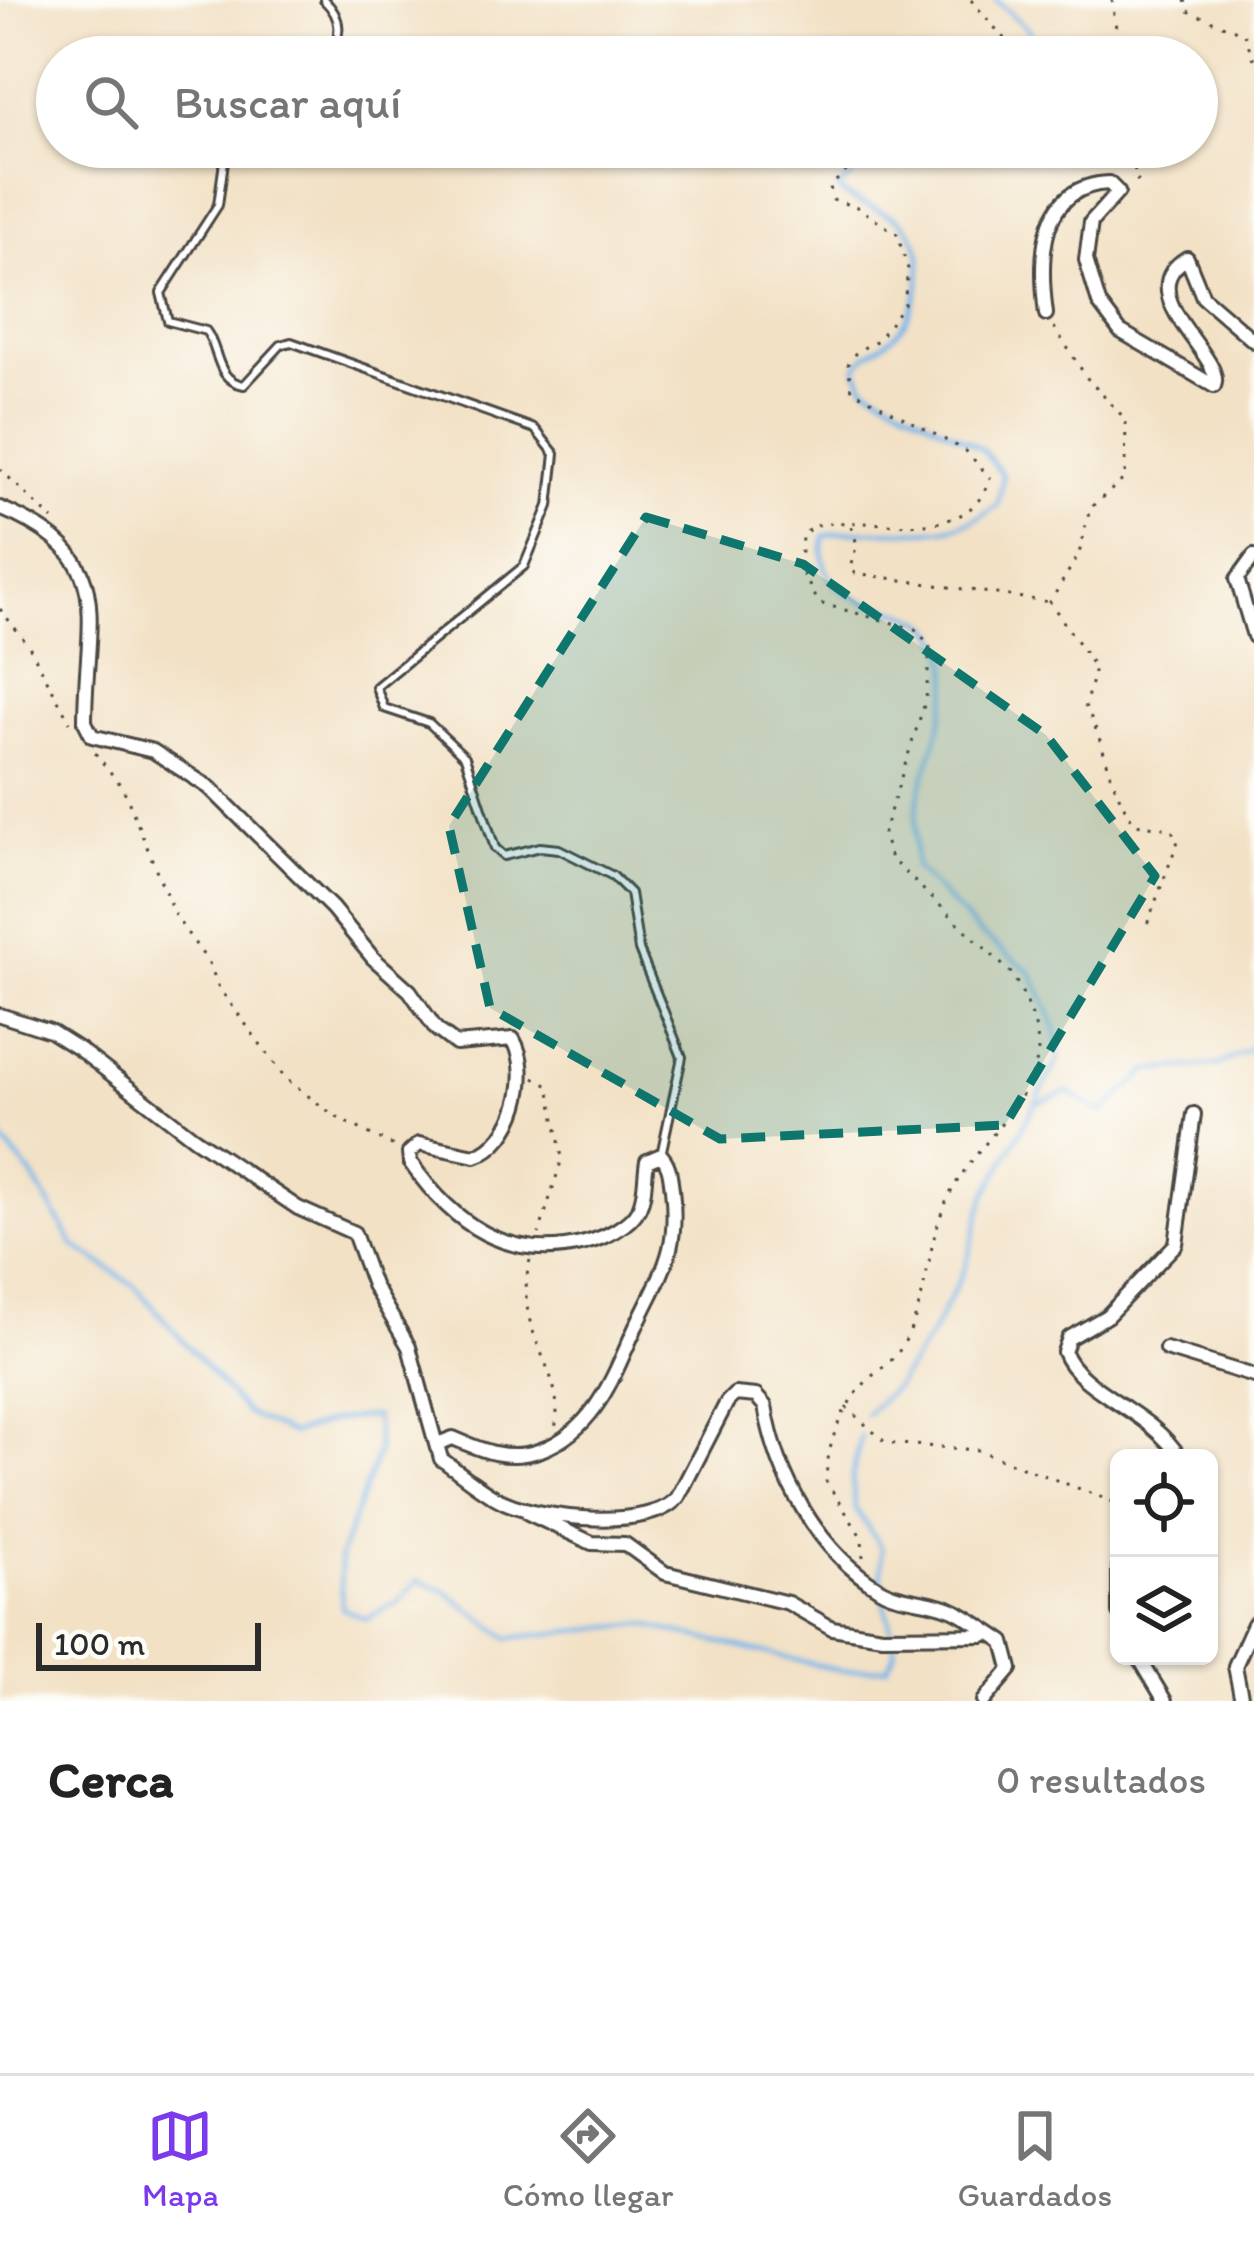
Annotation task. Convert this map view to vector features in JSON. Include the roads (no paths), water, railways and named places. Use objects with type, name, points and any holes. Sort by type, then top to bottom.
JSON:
[{"type":"street","points":[[1046,314],[1040,264],[1060,202],[1085,185],[1109,183],[1118,192],[1091,222],[1086,260],[1092,287],[1112,323],[1214,386],[1213,368],[1190,341],[1169,298],[1172,274],[1186,258],[1194,266],[1203,297],[1254,341]]},
{"type":"street","points":[[0,508],[65,543],[85,578],[90,625],[85,722],[91,741],[152,751],[210,788],[332,908],[373,958],[410,991],[436,1029],[456,1044],[513,1039],[519,1062],[516,1107],[498,1142],[475,1156],[419,1144],[409,1153],[427,1187],[469,1227],[502,1244],[554,1251],[595,1240],[632,1219],[644,1193],[647,1162],[661,1155],[669,1167],[674,1204],[671,1257],[604,1396],[587,1419],[536,1452],[486,1454],[453,1438],[437,1448]]},
{"type":"street","points":[[1254,556],[1242,566],[1237,580],[1254,636]]},
{"type":"street","points":[[0,1015],[50,1031],[298,1208],[354,1233],[373,1285],[409,1346],[437,1448],[451,1466],[517,1507],[592,1544],[637,1550],[665,1573],[788,1603],[832,1628],[882,1636],[984,1635]]},
{"type":"street","points":[[1172,1449],[1145,1418],[1084,1379],[1064,1352],[1069,1338],[1107,1316],[1176,1244],[1194,1114]]},
{"type":"street","points":[[1166,1349],[1254,1376]]},
{"type":"street","points":[[517,1507],[611,1518],[668,1509],[720,1411],[735,1394],[747,1394],[765,1406],[795,1499],[864,1577],[882,1592],[948,1607],[984,1635],[1004,1642],[1011,1669],[984,1701]]},
{"type":"street","points":[[1242,1701],[1235,1666],[1254,1624]]},
{"type":"street","points":[[1143,1665],[1165,1701]]},
{"type":"lane","points":[[324,0],[338,16],[337,36]]},
{"type":"lane","points":[[223,168],[218,205],[161,293],[160,306],[168,320],[206,331],[222,373],[232,383],[244,385],[255,378],[280,345],[291,342],[536,429],[555,454],[549,506],[524,566],[376,687],[385,708],[429,724],[465,757],[495,848],[504,856],[560,849],[614,876],[630,893],[640,950],[682,1057],[661,1155]]},
{"type":"waterway","points":[[996,0],[1031,36]]},
{"type":"waterway","points":[[861,168],[838,188],[903,224],[918,248],[920,277],[907,319],[856,368],[864,385],[982,449],[1003,476],[998,504],[978,518],[935,530],[824,536],[824,562],[832,581],[846,593],[923,621],[945,651],[948,691],[918,802],[915,867],[978,932],[1032,973],[1056,1028],[1059,1059],[985,1197],[965,1268],[931,1335],[896,1386],[866,1414]]},
{"type":"waterway","points":[[1038,1103],[1067,1092],[1102,1113],[1148,1071],[1218,1065],[1254,1047]]},
{"type":"waterway","points":[[0,1137],[33,1177],[74,1246],[135,1286],[247,1414],[292,1434],[334,1420],[375,1416],[378,1451],[340,1556],[342,1608],[366,1619],[399,1601],[419,1580],[445,1591],[508,1638],[641,1624],[843,1671],[887,1667],[896,1651],[883,1597]]},
{"type":"waterway","points":[[861,1436],[852,1477],[855,1508],[881,1547],[882,1585]]}]
